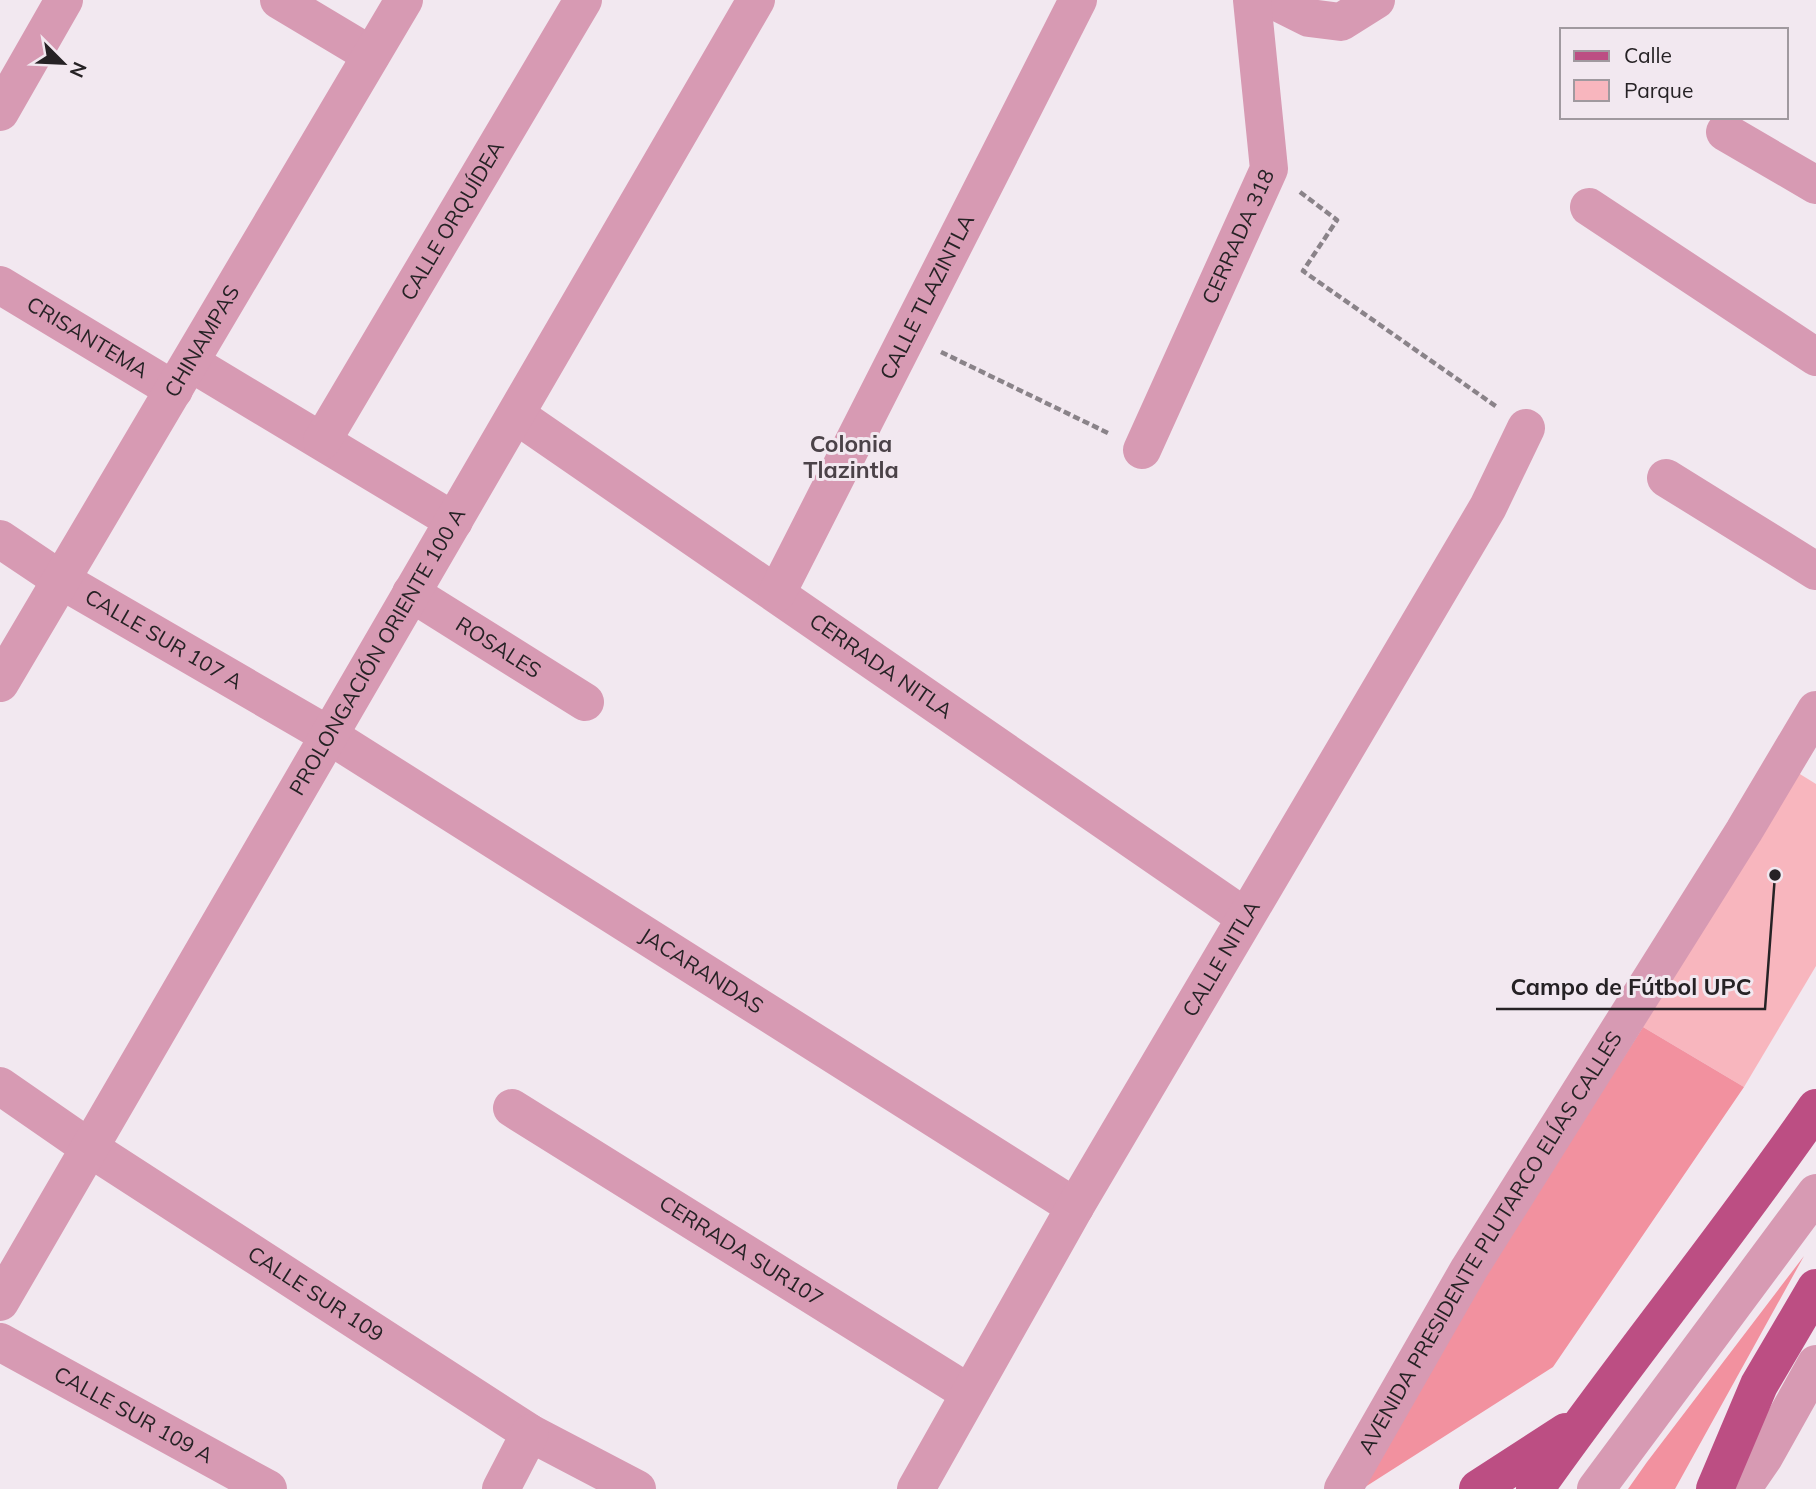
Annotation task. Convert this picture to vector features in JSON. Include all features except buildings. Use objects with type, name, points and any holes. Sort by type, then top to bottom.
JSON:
[{"type":"main road","points":[[1535,1489],[1582,1422],[1758,1191],[1816,1108]]},
{"type":"main road","points":[[1714,1489],[1759,1385],[1816,1288]]},
{"type":"main road","points":[[1478,1489],[1582,1422]]},
{"type":"street","points":[[0,112],[64,0]]},
{"type":"street","points":[[279,0],[372,55]]},
{"type":"street","name":"CHINAMPAS","points":[[0,683],[404,0]]},
{"type":"street","name":"CALLE ORQUÍDEA","points":[[322,441],[583,0]]},
{"type":"street","name":"PROLONGACIÓN ORIENTE 100 A","points":[[0,1302],[756,0]]},
{"type":"street","name":"CALLE TLAZINTLA","points":[[777,593],[1078,0]]},
{"type":"street","points":[[1252,0],[1269,169]]},
{"type":"street","points":[[1273,0],[1310,18],[1341,22],[1376,0]]},
{"type":"street","points":[[1725,132],[1816,185]]},
{"type":"street","name":"CERRADA 318","points":[[1142,450],[1269,169]]},
{"type":"street","points":[[1589,207],[1816,357]]},
{"type":"street","name":"CRISANTEMA","points":[[0,285],[182,377],[322,441],[454,521]]},
{"type":"street","name":"CERRADA NITLA","points":[[516,415],[1245,916]]},
{"type":"street","name":"CALLE NITLA","points":[[916,1489],[1245,916],[1488,507],[1526,428]]},
{"type":"street","points":[[1666,478],[1816,571]]},
{"type":"street","name":"CALLE SUR 107 A","points":[[0,539],[61,580],[330,736]]},
{"type":"street","name":"ROSALES","points":[[411,593],[585,702]]},
{"type":"street","name":"AVENIDA PRESIDENTE PLUTARCO ELÍAS CALLES","points":[[1343,1489],[1469,1269],[1744,831],[1816,710]]},
{"type":"street","name":"JACARANDAS","points":[[330,736],[1075,1208]]},
{"type":"street","name":"CALLE SUR 109","points":[[0,1086],[91,1149],[530,1433],[637,1489]]},
{"type":"street","name":"CERRADA SUR107","points":[[512,1108],[970,1392]]},
{"type":"street","points":[[1596,1489],[1816,1193]]},
{"type":"street","name":"CALLE SUR 109 A","points":[[0,1342],[268,1489]]},
{"type":"street","points":[[1742,1489],[1765,1457],[1816,1364]]},
{"type":"street","points":[[500,1489],[530,1433]]},
{"type":"path","name":"CERRADA 318","points":[[1269,169],[1337,220],[1303,271],[1526,428]]},
{"type":"path","points":[[908,336],[1142,450]]},
{"type":"green space","points":[[1795,771],[1816,784],[1816,966],[1744,1087],[1643,1027]]},
{"type":"shaded area","points":[[1643,1027],[1744,1087],[1553,1367],[1362,1489],[1348,1489]]},
{"type":"shaded area","points":[[1804,1256],[1675,1489],[1628,1489],[1647,1462]]},
{"type":"place","name":"Campo de Fútbol UPC","points":[[1775,875]]},
{"type":"district","name":"Colonia Tlazintla","points":[[851,457]]}]
